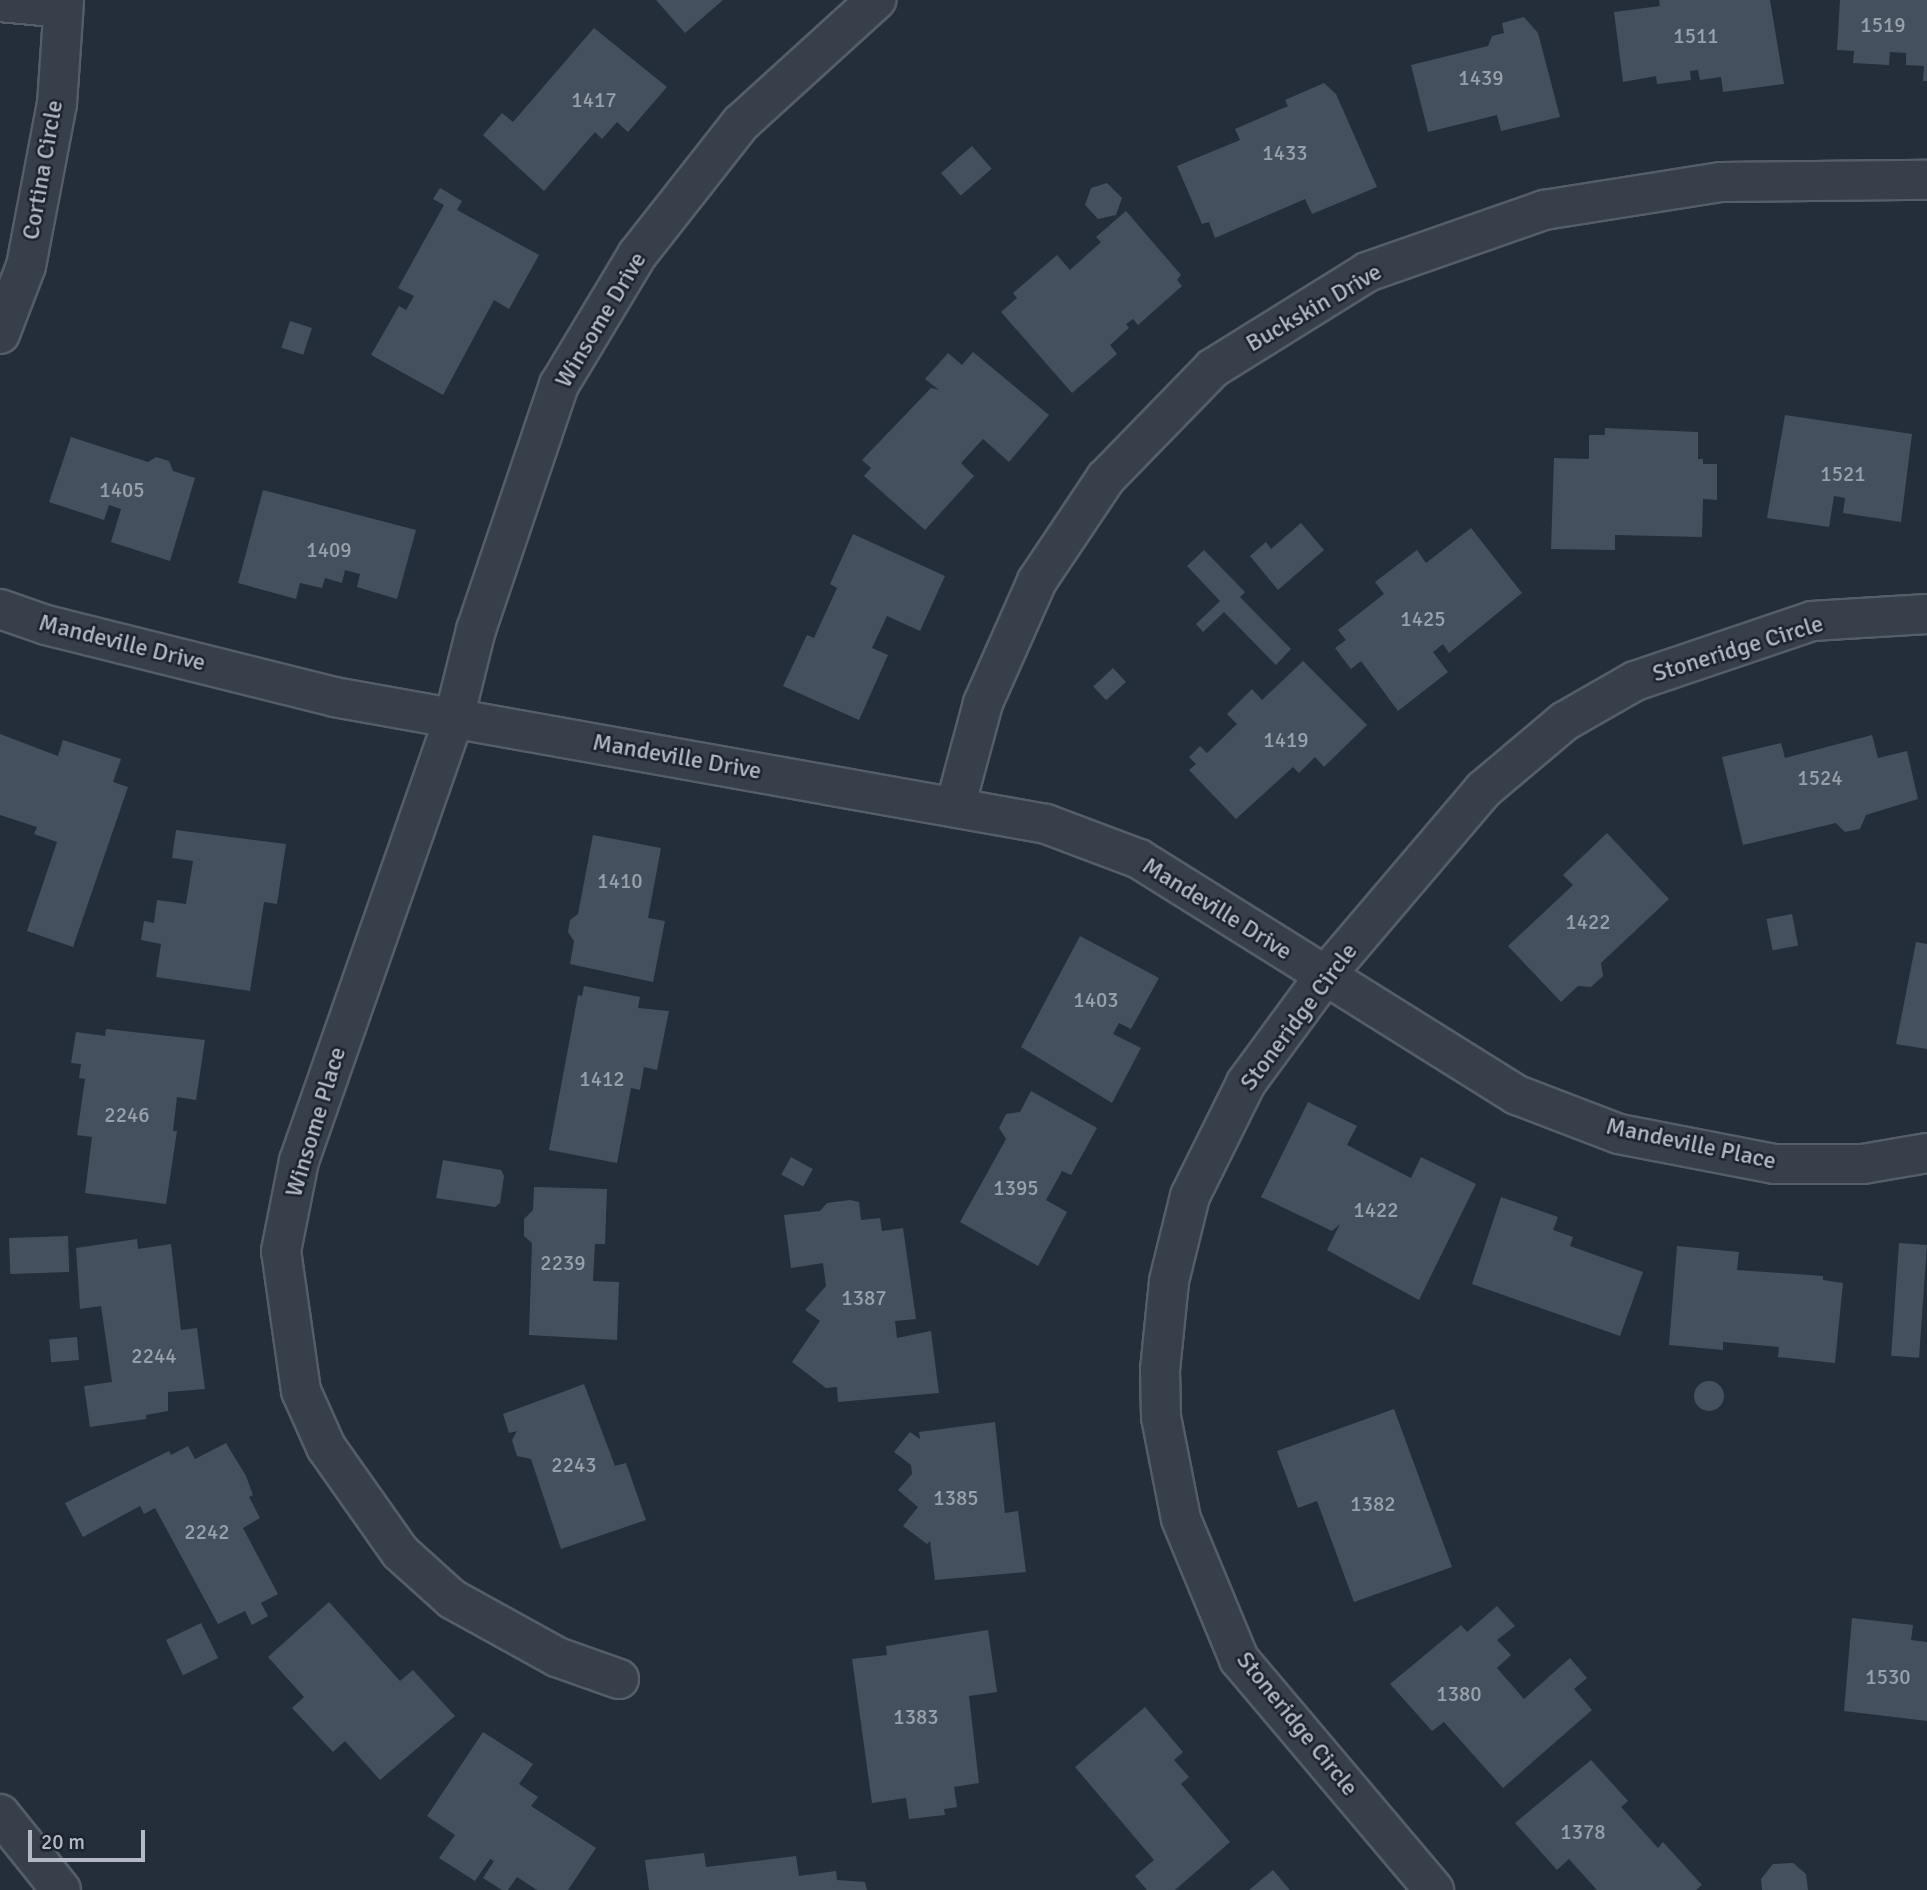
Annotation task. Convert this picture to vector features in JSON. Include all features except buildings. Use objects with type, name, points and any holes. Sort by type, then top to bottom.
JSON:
[{"type":"street","name":"Winsome Drive","points":[[454,718],[476,630],[559,386],[637,255],[741,123],[876,0]]},
{"type":"street","points":[[0,2],[63,4]]},
{"type":"street","name":"Cortina Circle","points":[[0,334],[26,266],[57,104],[63,4]]},
{"type":"street","name":"Buckskin Drive","points":[[955,807],[983,703],[1037,581],[1106,478],[1213,368],[1367,272],[1544,210],[1721,182],[1927,180]]},
{"type":"street","name":"Mandeville Drive","points":[[0,609],[46,625],[334,697],[1046,824],[1139,859],[1324,977]]},
{"type":"street","name":"Stoneridge Circle","points":[[1434,1890],[1239,1659],[1181,1519],[1161,1417],[1160,1370],[1169,1281],[1190,1196],[1246,1083],[1324,977],[1483,790],[1565,721],[1635,681],[1812,621],[1927,614]]},
{"type":"street","name":"Winsome Place","points":[[454,718],[299,1161],[281,1251],[301,1391],[326,1447],[400,1552],[443,1591],[557,1657],[619,1679]]},
{"type":"street","name":"Mandeville Place","points":[[1324,977],[1517,1095],[1619,1133],[1775,1164],[1863,1164],[1927,1153]]},
{"type":"street","points":[[0,1814],[61,1890]]}]
